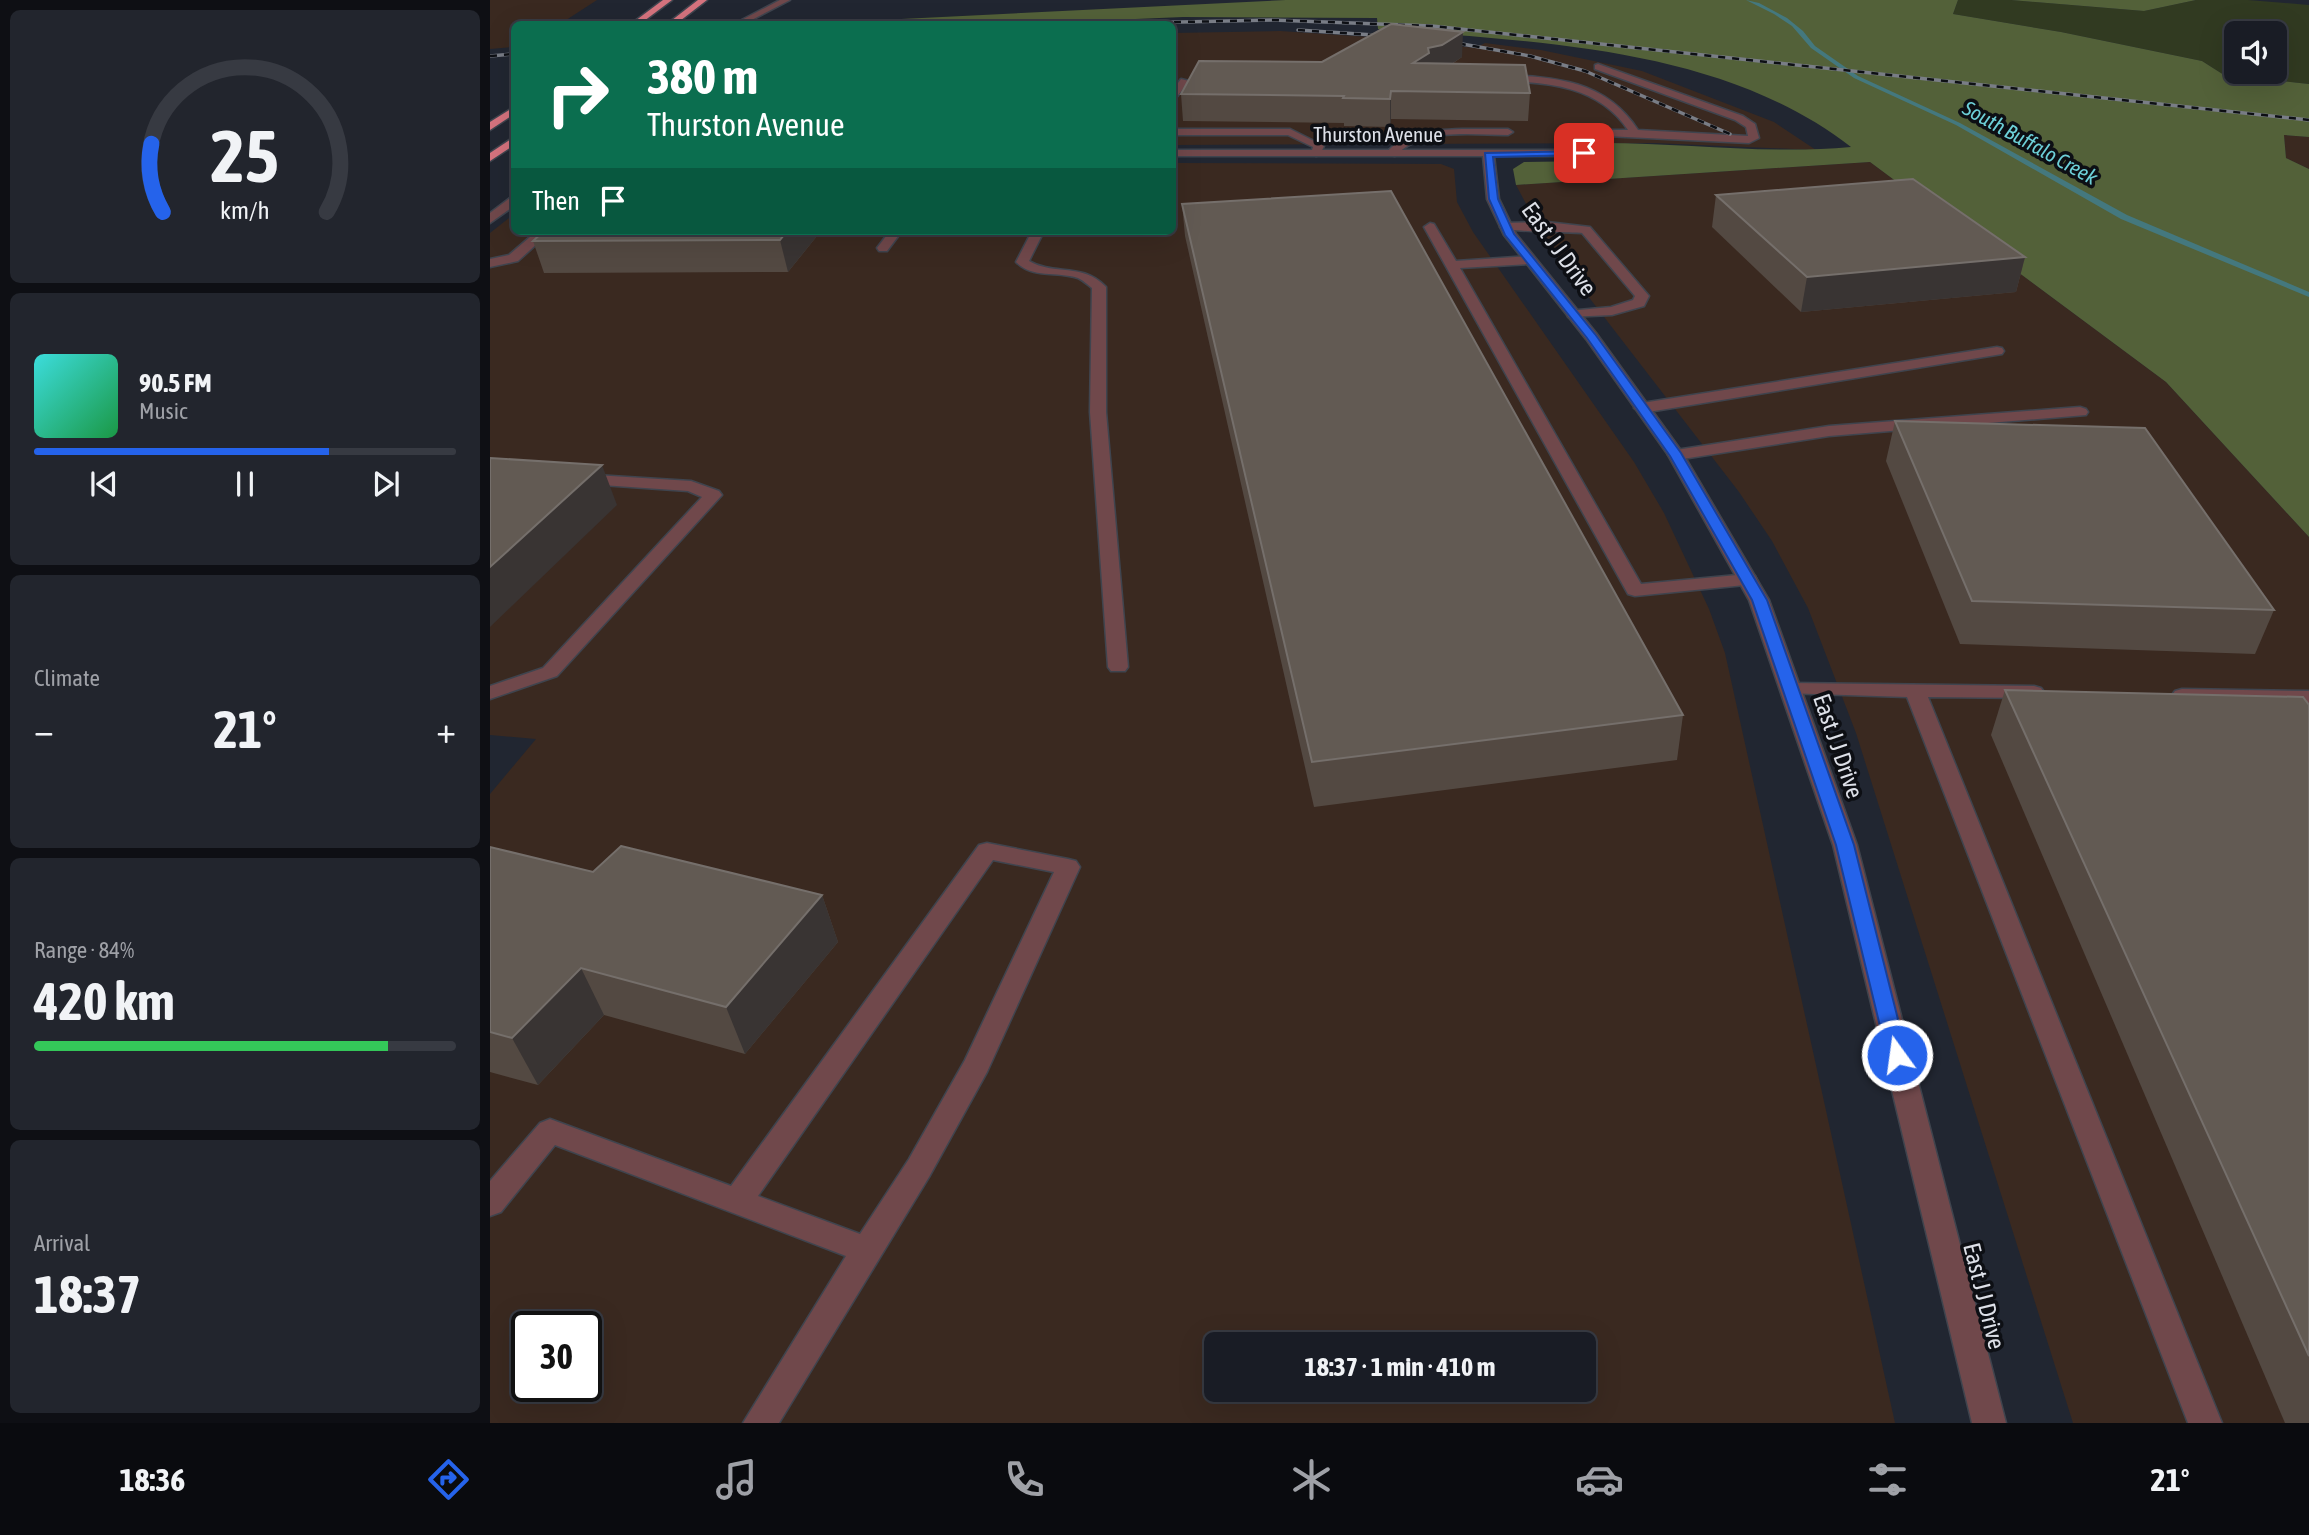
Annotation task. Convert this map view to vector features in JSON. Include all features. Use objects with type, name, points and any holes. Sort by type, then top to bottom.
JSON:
[{"type":"highway","points":[[639,21],[668,0]]},
{"type":"highway","points":[[675,21],[703,0]]},
{"type":"highway","points":[[490,127],[511,112]]},
{"type":"highway","points":[[490,158],[511,142]]},
{"type":"street","points":[[744,21],[786,0]]},
{"type":"street","points":[[1485,77],[1536,79],[1602,96],[1627,117],[1635,133],[1749,140],[1755,138],[1751,126],[1739,118],[1598,67]]},
{"type":"street","points":[[1176,94],[1184,81]]},
{"type":"street","points":[[1391,154],[1398,144],[1424,134],[1508,131]]},
{"type":"street","points":[[1176,132],[1290,132],[1319,146],[1316,153]]},
{"type":"street","name":"Thurston Avenue","points":[[1176,153],[1584,153],[1585,138],[1606,133],[1635,133]]},
{"type":"street","name":"East J J Drive","points":[[1488,155],[1493,199],[1506,227],[1676,455],[1759,600],[1845,845],[1989,1423]]},
{"type":"street","points":[[490,219],[511,203]]},
{"type":"street","points":[[1506,227],[1547,226],[1586,230],[1642,296],[1639,303],[1612,310],[1573,314]]},
{"type":"street","points":[[1430,227],[1635,590],[1748,580]]},
{"type":"street","points":[[490,263],[513,258],[540,235]]},
{"type":"street","points":[[883,248],[892,235]]},
{"type":"street","points":[[1036,235],[1022,262],[1034,269],[1082,275],[1099,287],[1098,412],[1118,667]]},
{"type":"street","points":[[1452,265],[1530,260]]},
{"type":"street","points":[[1642,408],[1997,351]]},
{"type":"street","points":[[1676,455],[1829,430],[2080,412]]},
{"type":"street","points":[[490,693],[550,672],[713,495],[691,486],[558,478]]},
{"type":"street","points":[[1791,689],[2052,693]]},
{"type":"street","points":[[1915,691],[2205,1423]]},
{"type":"street","points":[[2162,694],[2309,697]]},
{"type":"street","points":[[737,1201],[987,851],[1068,867],[977,1064],[919,1168],[760,1423]]},
{"type":"street","points":[[490,1203],[550,1131],[867,1250]]},
{"type":"shaded area","points":[[490,0],[597,0],[565,21],[511,21],[511,47],[490,49]]},
{"type":"shaded area","points":[[1280,31],[1400,39],[1475,48],[1485,43],[1541,50],[1642,71],[1774,122],[1816,150],[1655,143],[1176,145],[1176,33]]},
{"type":"shaded area","points":[[2284,135],[2309,137],[2309,169],[2286,158]]},
{"type":"shaded area","points":[[1870,162],[2166,382],[2309,537],[2309,1423],[2073,1423],[1856,733],[1808,608],[1772,541],[1739,492],[1547,243],[1516,185]]},
{"type":"shaded area","points":[[1176,163],[1441,164],[1454,169],[1457,202],[1473,232],[1634,462],[1664,513],[1709,609],[1725,653],[1895,1423],[490,1423],[490,794],[536,739],[490,735],[490,233],[511,216],[511,235],[1176,235]]},
{"type":"green space","points":[[1286,0],[1958,0],[1953,14],[2061,32],[2202,61],[2224,75],[2224,84],[2287,84],[2287,82],[2309,84],[2309,137],[2284,135],[2286,158],[2309,169],[2309,537],[2166,382],[1870,162],[1516,185],[1513,169],[1524,162],[1593,161],[1594,143],[1787,150],[1851,147],[1800,113],[1744,88],[1686,69],[1625,55],[1562,45],[1378,29],[1377,18],[1183,17],[1088,21],[861,21]]},
{"type":"green space","points":[[1958,0],[2011,0],[2144,11],[2196,0],[2248,0],[2309,5],[2309,84],[2287,82],[2287,21],[2224,21],[2224,75],[2202,61],[2061,32],[1953,14]]},
{"type":"green space","points":[[2011,0],[2196,0],[2144,11]]},
{"type":"building","points":[[1391,24],[1463,32],[1442,45],[1428,48],[1429,53],[1413,63],[1525,65],[1530,93],[1391,91],[1390,99],[1181,94],[1199,61],[1322,62]]},
{"type":"building","points":[[1913,179],[2025,257],[1807,277],[1716,195]]},
{"type":"building","points":[[1391,191],[1683,715],[1312,762],[1182,204]]},
{"type":"building","points":[[540,235],[784,235],[780,240],[533,241]]},
{"type":"building","points":[[1895,421],[2145,428],[2274,610],[1972,601]]},
{"type":"building","points":[[490,458],[602,465],[490,567]]},
{"type":"building","points":[[2005,690],[2303,697],[2309,705],[2309,1356]]},
{"type":"building","points":[[621,846],[822,895],[726,1007],[581,968],[512,1038],[490,1032],[490,847],[593,872]]},
{"type":"waterway","name":"South Buffalo Creek","points":[[1748,0],[1785,19],[1801,32],[1813,47],[1856,77],[1958,124],[2124,217],[2309,295]]},
{"type":"railway","points":[[1176,22],[1272,20],[1432,26],[2309,120]]},
{"type":"railway","points":[[1298,30],[1389,36]]},
{"type":"railway","points":[[1445,41],[1530,56],[1585,71],[1730,134]]},
{"type":"railway","points":[[490,56],[511,54]]},
{"type":"route","points":[[1584,153],[1488,155],[1493,199],[1510,235],[1591,336],[1676,455],[1759,600],[1845,845],[1897,1055]]}]
